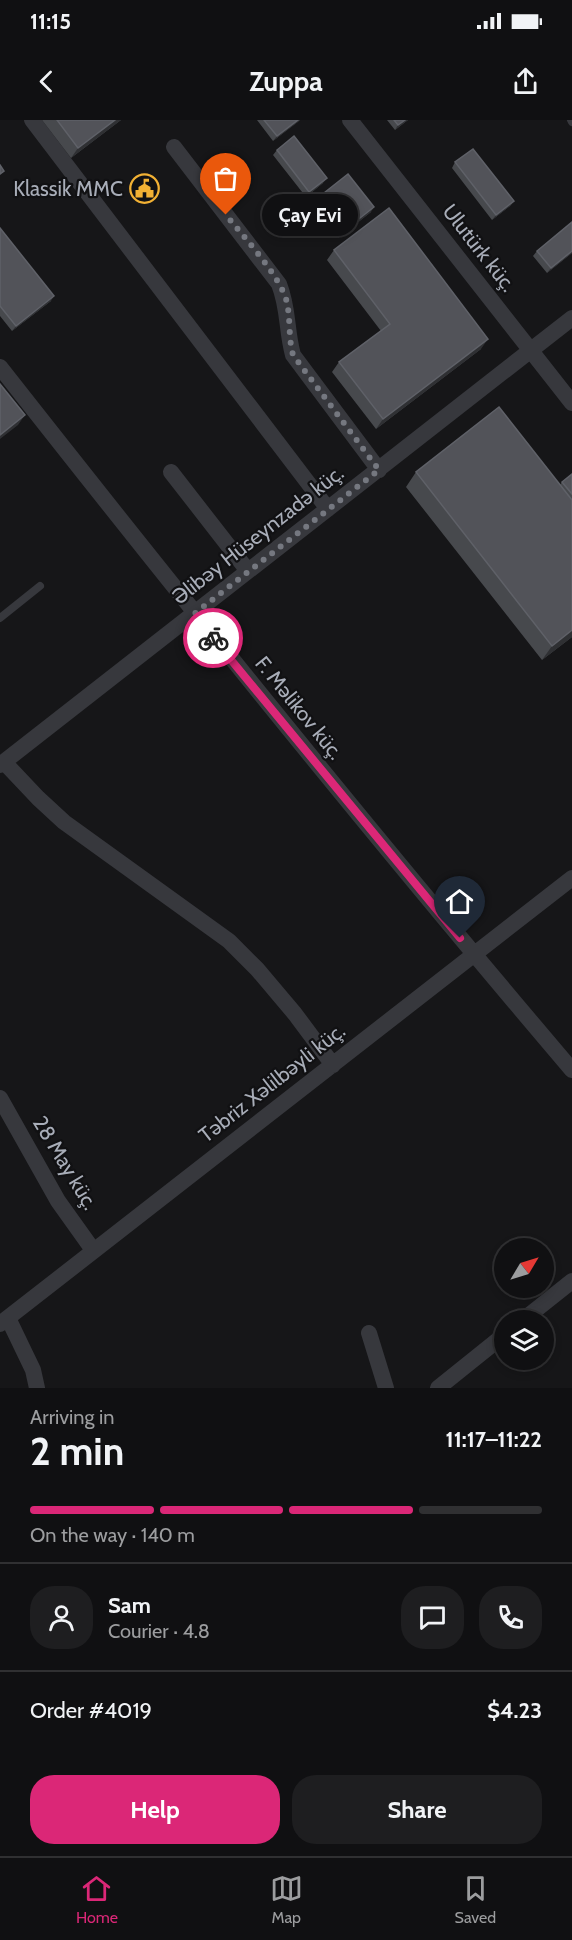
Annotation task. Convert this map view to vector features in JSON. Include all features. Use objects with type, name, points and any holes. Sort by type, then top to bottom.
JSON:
[{"type":"street","points":[[32,120],[328,509]]},
{"type":"street","name":"Ulutürk küç.","points":[[350,120],[572,403]]},
{"type":"street","points":[[174,147],[279,284],[286,301],[289,342],[293,355],[379,470]]},
{"type":"street","name":"Əlibəy Hüseynzadə küç.","points":[[2,763],[572,318]]},
{"type":"street","name":"F. Məlikov küç.","points":[[0,367],[194,614],[474,956],[572,1070]]},
{"type":"street","points":[[171,472],[248,572]]},
{"type":"street","points":[[2,763],[64,822],[229,941],[257,969],[295,1014],[333,1065]]},
{"type":"street","name":"Təbriz Xəlilbəyli küç.","points":[[4,1321],[572,878]]},
{"type":"street","name":"28 May küç.","points":[[0,1098],[58,1201],[93,1250]]},
{"type":"street","points":[[536,1310],[572,1281]]},
{"type":"street","points":[[4,1321],[33,1370],[37,1388]]},
{"type":"street","points":[[369,1333],[386,1388]]},
{"type":"street","points":[[438,1388],[494,1343]]},
{"type":"lane","points":[[0,618],[40,586]]},
{"type":"building","points":[[57,120],[115,120],[78,148]]},
{"type":"building","points":[[264,120],[298,120],[277,136]]},
{"type":"building","points":[[394,120],[405,120],[398,125]]},
{"type":"building","points":[[294,136],[327,178],[309,192],[277,150]]},
{"type":"building","points":[[473,149],[514,201],[496,215],[455,162]]},
{"type":"building","points":[[348,174],[374,207],[341,233],[315,200]]},
{"type":"building","points":[[389,208],[488,339],[383,419],[339,362],[390,324],[334,250]]},
{"type":"building","points":[[572,222],[572,251],[551,268],[537,251]]},
{"type":"building","points":[[0,228],[54,296],[16,326],[0,306]]},
{"type":"building","points":[[0,384],[25,415],[0,435]]},
{"type":"building","points":[[499,407],[572,500],[572,630],[552,646],[416,472]]},
{"type":"building","points":[[572,474],[572,494],[562,482]]},
{"type":"way so far","points":[[213,638],[194,614],[379,470],[293,355],[289,342],[286,301],[279,284],[226,215]]},
{"type":"place","name":"Klassik MMC","points":[[144,189]]},
{"type":"place","name":"Çay Evi","points":[[226,215]]},
{"type":"route","points":[[213,638],[460,938]]}]
